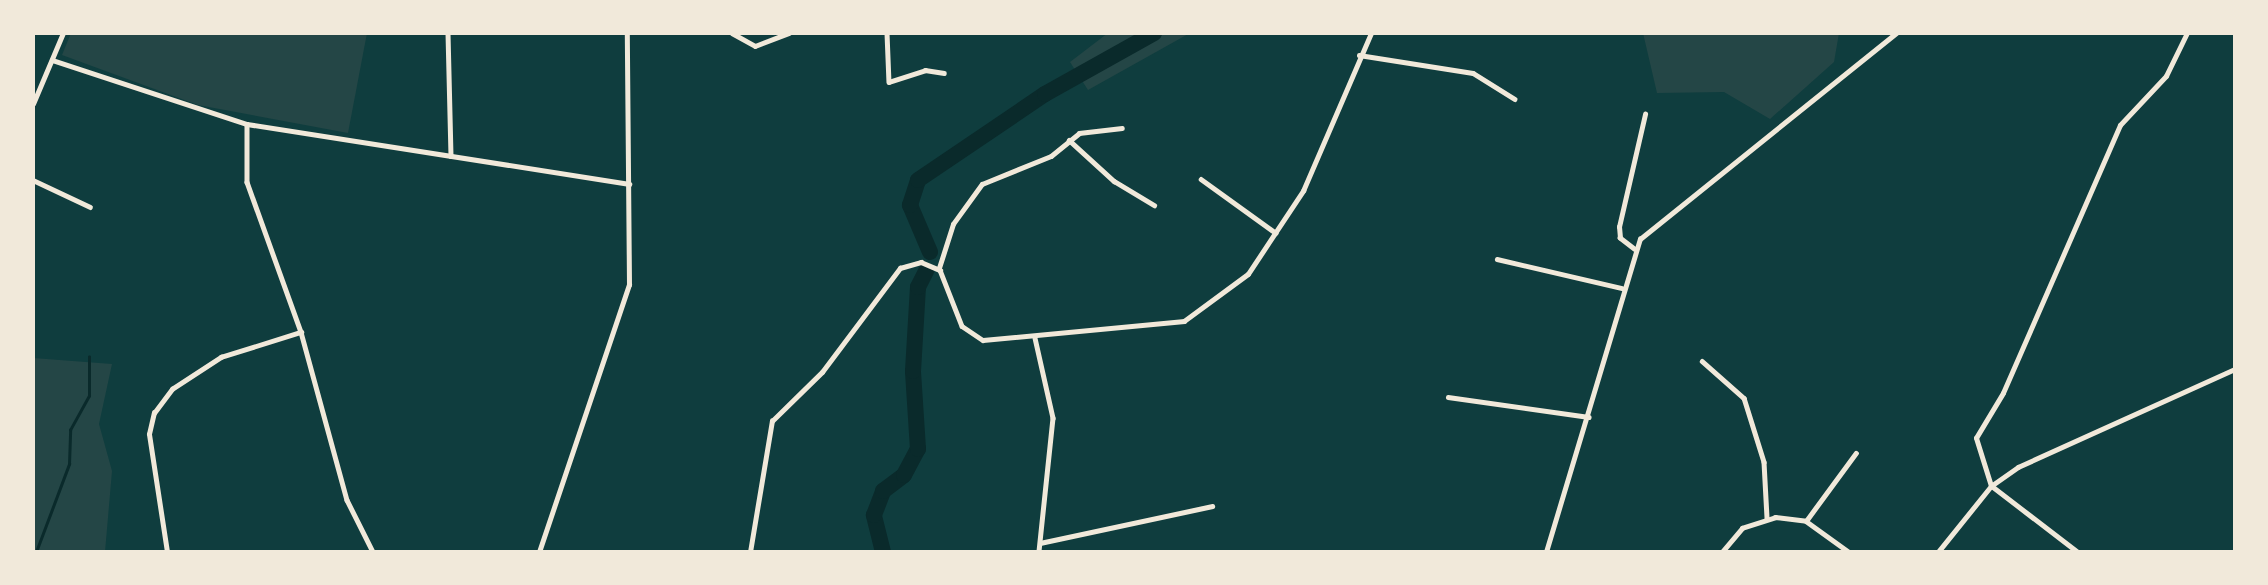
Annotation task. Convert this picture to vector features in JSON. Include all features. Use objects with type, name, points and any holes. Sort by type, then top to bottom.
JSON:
[{"type":"street","points":[[33,104],[63,33]]},
{"type":"street","points":[[448,33],[451,156]]},
{"type":"street","points":[[539,552],[626,300],[629,184],[627,33]]},
{"type":"street","points":[[732,33],[755,46],[789,33]]},
{"type":"street","points":[[887,33],[889,82],[925,70],[943,73]]},
{"type":"street","points":[[1122,128],[1083,132],[1051,156],[982,184],[953,224],[939,268],[972,335],[991,342],[1184,321],[1238,284],[1276,233],[1307,184],[1359,55],[1371,33]]},
{"type":"street","points":[[1546,552],[1589,417],[1634,248],[1648,230],[1896,33]]},
{"type":"street","points":[[2077,552],[1991,486],[1976,452],[1980,430],[2003,393],[2120,125],[2166,76],[2187,33]]},
{"type":"street","points":[[1359,55],[1473,73],[1515,99]]},
{"type":"street","points":[[52,60],[247,124],[629,184]]},
{"type":"street","points":[[1634,248],[1620,238],[1619,227],[1645,114]]},
{"type":"street","points":[[247,124],[247,182],[301,332],[345,492],[373,552]]},
{"type":"street","points":[[1069,140],[1114,181],[1154,205]]},
{"type":"street","points":[[1201,179],[1276,233]]},
{"type":"street","points":[[33,180],[90,207]]},
{"type":"street","points":[[1497,259],[1622,288]]},
{"type":"street","points":[[750,552],[767,435],[776,414],[822,372],[900,268],[915,262],[939,268]]},
{"type":"street","points":[[167,552],[149,434],[154,413],[172,389],[221,357],[301,332]]},
{"type":"street","points":[[1035,338],[1053,418],[1039,552]]},
{"type":"street","points":[[1702,361],[1742,392],[1764,462],[1767,517]]},
{"type":"street","points":[[1938,552],[1991,486],[2235,369]]},
{"type":"street","points":[[1448,397],[1589,417]]},
{"type":"street","points":[[1806,521],[1856,453]]},
{"type":"street","points":[[1040,543],[1212,506]]},
{"type":"street","points":[[1722,552],[1736,533],[1767,517],[1806,521],[1849,552]]},
{"type":"shaded area","points":[[71,33],[367,33],[348,133],[198,105],[62,55]]},
{"type":"shaded area","points":[[1108,33],[1190,33],[1088,90],[1070,62]]},
{"type":"shaded area","points":[[1643,33],[1839,33],[1834,62],[1770,119],[1724,92],[1657,93]]},
{"type":"shaded area","points":[[33,358],[112,364],[99,424],[112,471],[105,552],[33,552]]},
{"type":"waterway","points":[[930,252],[910,205],[918,180],[1045,94],[1154,33]]},
{"type":"waterway","points":[[883,552],[874,515],[883,491],[904,475],[918,449],[913,371],[918,287],[926,271]]},
{"type":"waterway","points":[[36,552],[69,464],[70,430],[89,396],[89,357]]}]
